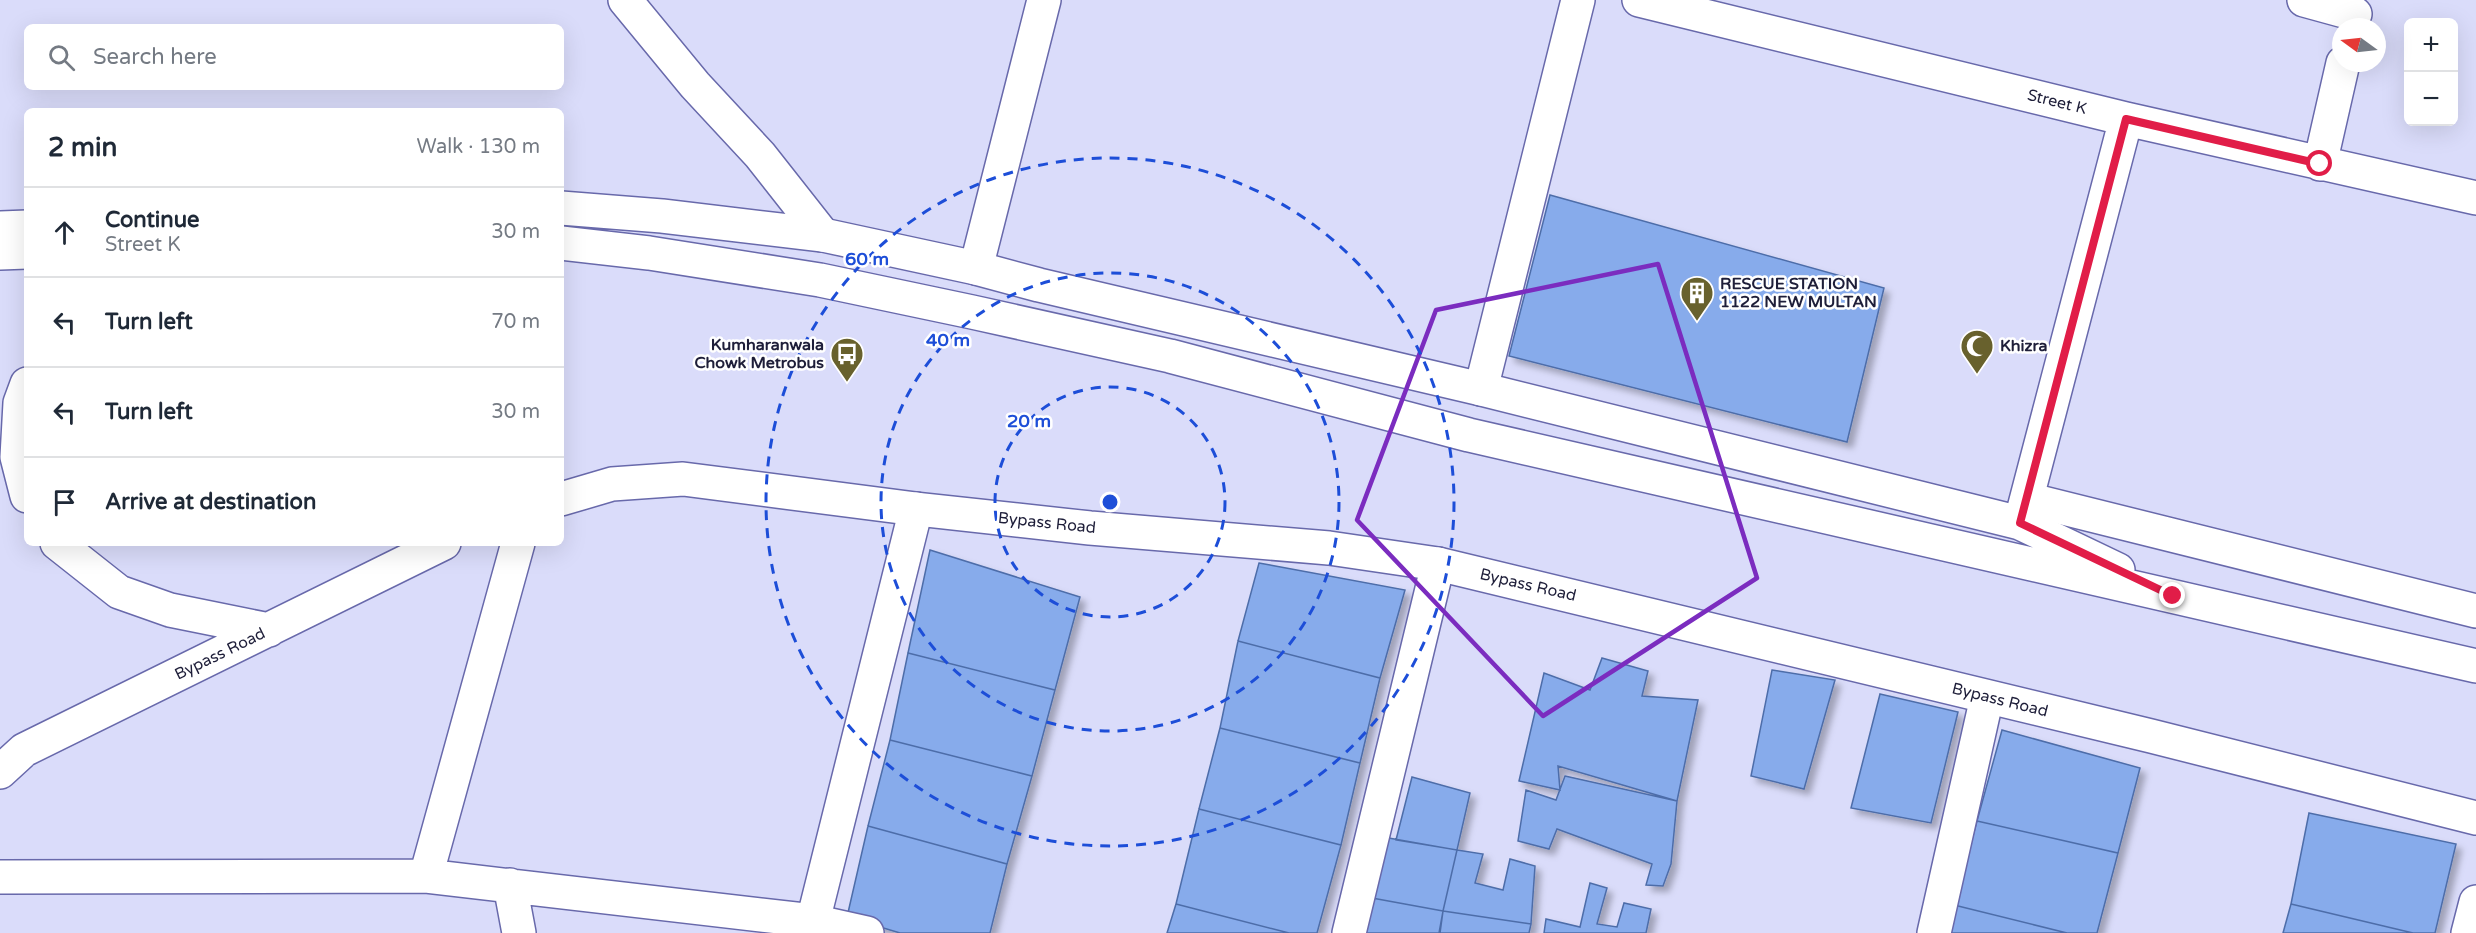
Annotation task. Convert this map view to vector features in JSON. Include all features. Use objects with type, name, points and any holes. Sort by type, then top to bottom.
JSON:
[{"type":"main road","points":[[625,0],[695,85],[760,155],[823,236]]},
{"type":"main road","points":[[976,268],[1044,0]]},
{"type":"main road","points":[[1481,389],[1578,0]]},
{"type":"main road","name":"Street K","points":[[1639,0],[2126,119],[2476,198]]},
{"type":"main road","points":[[2304,0],[2355,14]]},
{"type":"main road","points":[[2320,164],[2341,72]]},
{"type":"main road","points":[[2024,511],[2126,119]]},
{"type":"main road","points":[[564,208],[662,216],[823,236],[976,268],[1051,288],[1481,389],[2476,611]]},
{"type":"main road","points":[[0,228],[24,227]]},
{"type":"main road","points":[[564,243],[649,253],[808,278],[972,312],[1170,356],[1469,435],[2476,666]]},
{"type":"main road","points":[[0,253],[24,252]]},
{"type":"main road","points":[[24,392],[20,403],[17,457],[24,484]]},
{"type":"main road","name":"Bypass Road","points":[[564,498],[612,484],[683,479],[916,509],[1090,528],[1329,548],[1438,564],[2476,818]]},
{"type":"main road","points":[[813,921],[916,509]]},
{"type":"main road","points":[[2024,511],[2173,596]]},
{"type":"main road","points":[[61,546],[119,592],[170,610],[269,630]]},
{"type":"main road","name":"Bypass Road","points":[[0,772],[24,750],[438,546]]},
{"type":"main road","points":[[426,876],[517,546]]},
{"type":"main road","points":[[1349,933],[1438,564]]},
{"type":"main road","points":[[1934,933],[1987,697]]},
{"type":"main road","points":[[0,877],[426,876],[813,921],[867,933]]},
{"type":"main road","points":[[510,885],[519,933]]},
{"type":"main road","points":[[2468,933],[2476,902]]},
{"type":"highlighted area","points":[[1658,264],[1757,578],[1543,716],[1357,520],[1436,310]]},
{"type":"building","name":"RESCUE STATION 1122 NEW MULTAN","points":[[1550,195],[1884,288],[1847,442],[1509,356]]},
{"type":"building","points":[[930,550],[1080,597],[1055,690],[908,653]]},
{"type":"building","points":[[1259,563],[1405,590],[1380,678],[1238,641]]},
{"type":"building","points":[[1238,641],[1380,678],[1360,763],[1220,728]]},
{"type":"building","points":[[908,653],[1055,690],[1032,776],[890,740]]},
{"type":"building","points":[[1602,658],[1648,671],[1642,696],[1698,700],[1677,801],[1558,766],[1560,790],[1519,781],[1544,673],[1590,690]]},
{"type":"building","points":[[1772,670],[1835,680],[1804,789],[1751,776]]},
{"type":"building","points":[[1880,694],[1958,712],[1931,823],[1851,808]]},
{"type":"building","points":[[1220,728],[1360,763],[1341,845],[1199,809]]},
{"type":"building","points":[[2002,730],[2140,768],[2118,853],[1977,821]]},
{"type":"building","points":[[890,740],[1032,776],[1007,864],[868,826]]},
{"type":"building","points":[[1565,776],[1677,801],[1671,864],[1663,886],[1646,885],[1652,864],[1557,829],[1549,849],[1518,841],[1526,790],[1556,800]]},
{"type":"building","points":[[1412,777],[1470,793],[1457,850],[1396,840]]},
{"type":"building","points":[[1199,809],[1341,845],[1317,933],[1289,933],[1176,904]]},
{"type":"building","points":[[2309,813],[2456,844],[2435,933],[2413,933],[2291,904]]},
{"type":"building","points":[[1977,821],[2118,853],[2097,933],[2067,933],[1954,905]]},
{"type":"building","points":[[868,826],[1007,864],[990,933],[900,933],[847,917]]},
{"type":"building","points":[[1383,837],[1457,850],[1443,911],[1372,898]]},
{"type":"building","points":[[1457,850],[1483,854],[1475,883],[1503,890],[1510,859],[1535,866],[1531,924],[1443,911]]},
{"type":"building","points":[[1590,883],[1607,888],[1597,924],[1617,927],[1624,903],[1651,909],[1646,933],[1544,933],[1546,919],[1580,927]]},
{"type":"building","points":[[1372,898],[1443,911],[1440,933],[1362,933]]},
{"type":"building","points":[[1176,904],[1289,933],[1167,933]]},
{"type":"building","points":[[2291,904],[2413,933],[2283,933]]},
{"type":"building","points":[[1954,905],[2067,933],[1947,933]]},
{"type":"building","points":[[1443,911],[1531,924],[1529,933],[1439,933]]},
{"type":"place","name":"RESCUE STATION 1122 NEW MULTAN","points":[[1697,322]]},
{"type":"place","name":"Khizra","points":[[1977,375]]},
{"type":"place","name":"Kumharanwala Chowk Metrobus","points":[[847,383]]},
{"type":"route","points":[[2173,596],[2020,523],[2126,119],[2320,164]]}]
